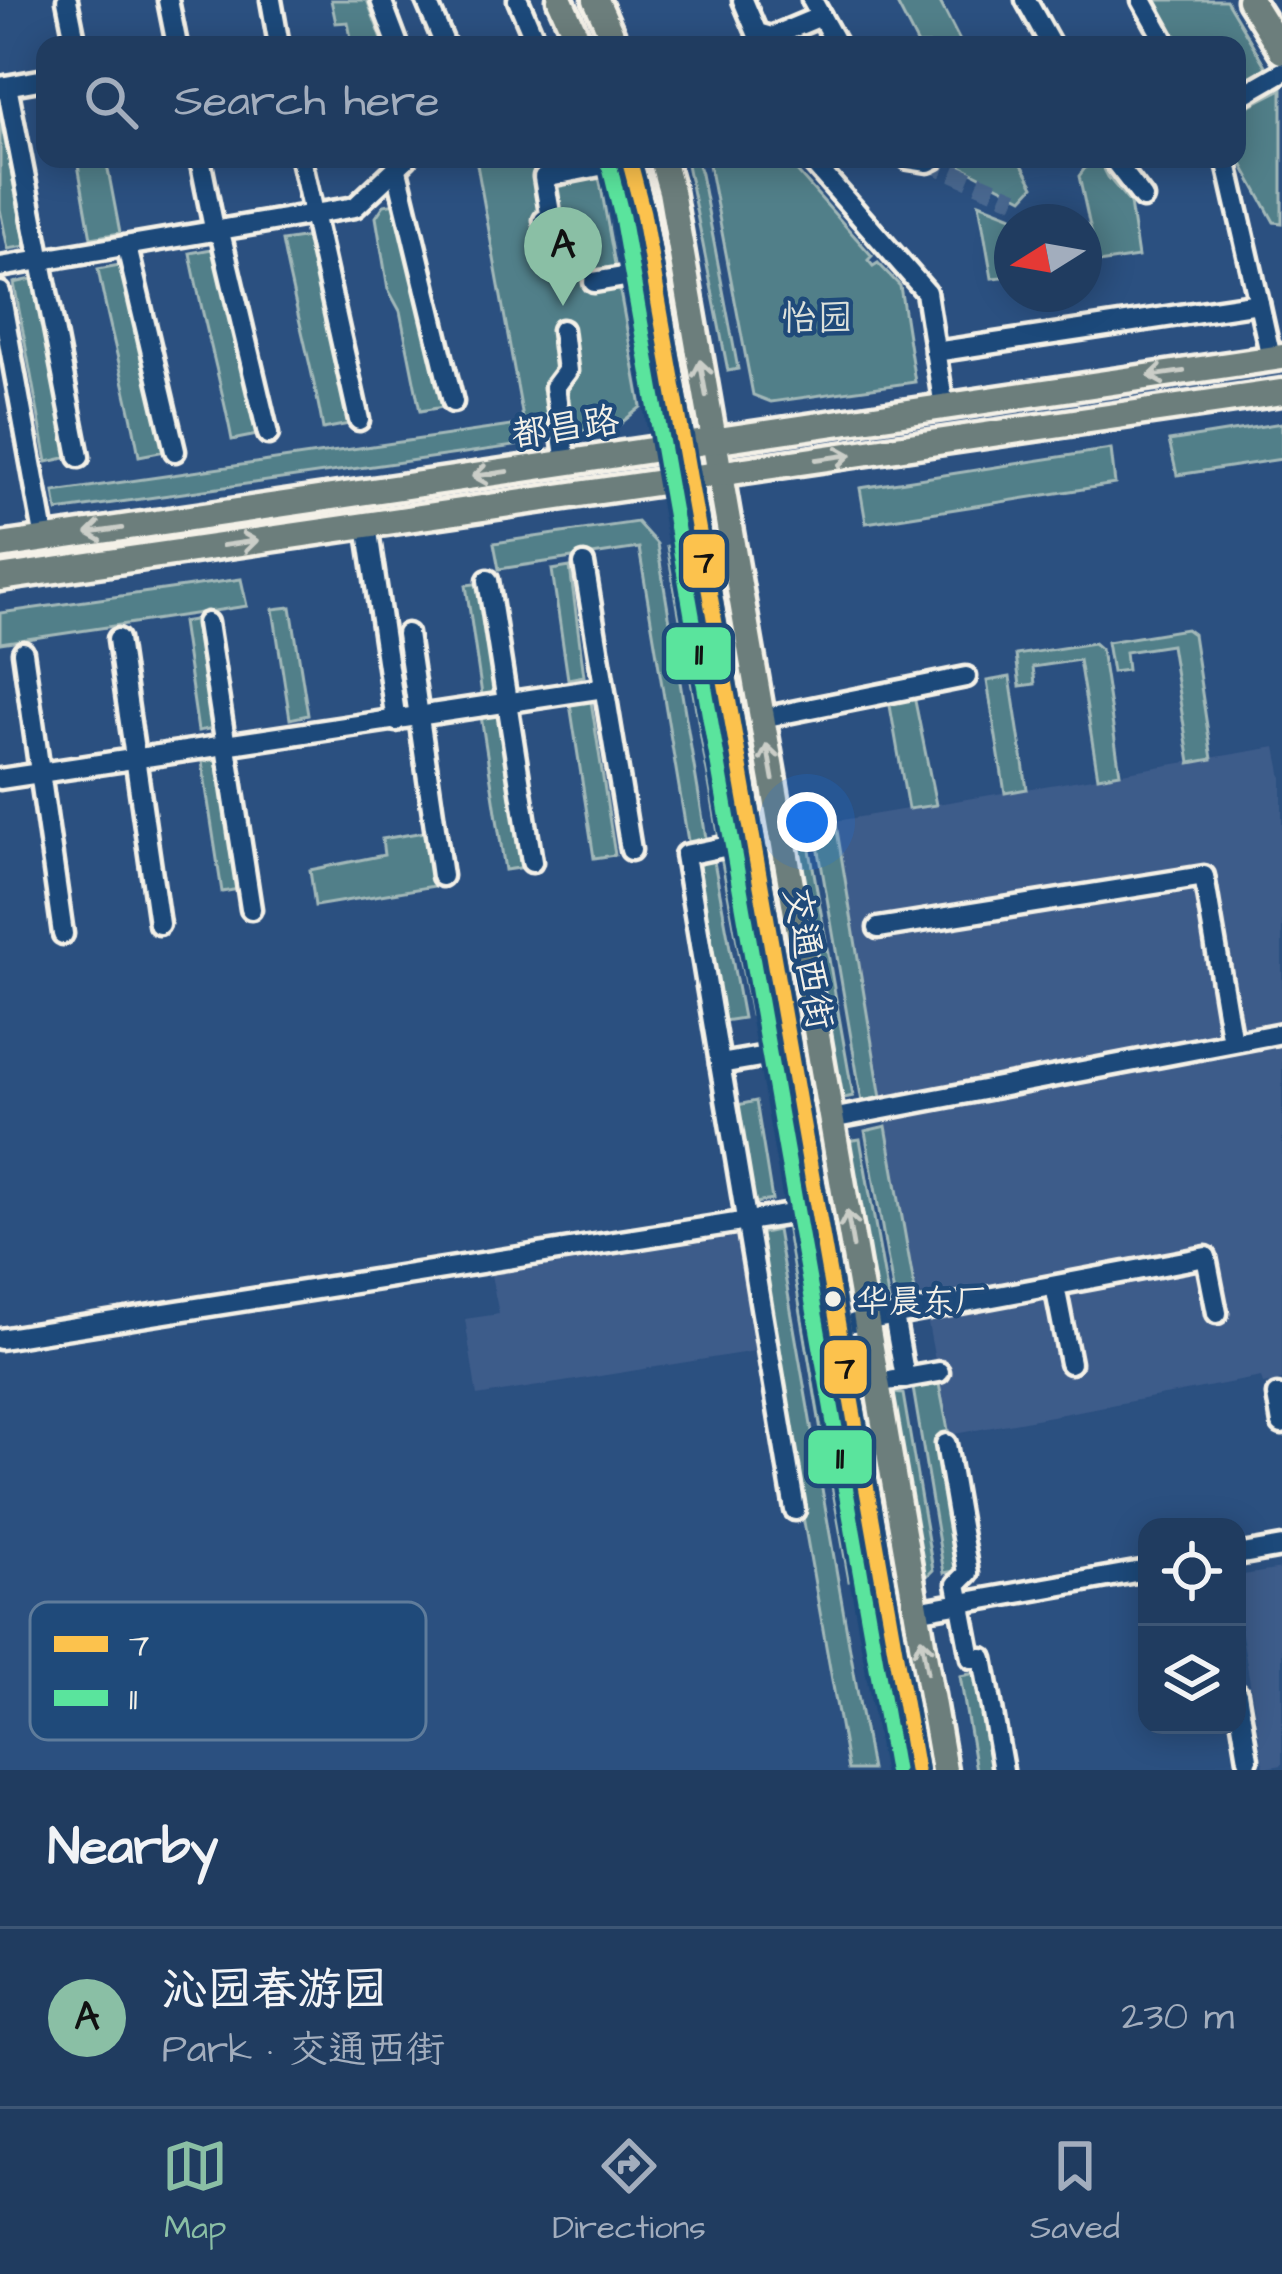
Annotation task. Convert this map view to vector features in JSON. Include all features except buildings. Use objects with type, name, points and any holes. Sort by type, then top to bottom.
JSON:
[{"type":"main road","points":[[560,0],[576,36]]},
{"type":"main road","points":[[596,0],[612,36]]},
{"type":"main road","points":[[1250,0],[1282,50]]},
{"type":"main road","name":"交通西街","points":[[632,168],[916,1770]]},
{"type":"main road","name":"交通西街","points":[[664,168],[944,1770]]},
{"type":"main road","name":"都昌路","points":[[0,546],[1276,357]]},
{"type":"main road","name":"都昌路","points":[[0,578],[1282,392]]},
{"type":"street","points":[[68,0],[74,36]]},
{"type":"street","points":[[168,0],[175,36]]},
{"type":"street","points":[[271,0],[277,36]]},
{"type":"street","points":[[381,0],[395,36]]},
{"type":"street","points":[[426,0],[441,36]]},
{"type":"street","points":[[518,0],[533,36]]},
{"type":"street","points":[[743,0],[757,33],[768,36]]},
{"type":"street","points":[[1027,0],[1046,36]]},
{"type":"street","points":[[1142,0],[1162,36]]},
{"type":"street","points":[[773,36],[816,8],[832,36]]},
{"type":"street","points":[[1246,93],[1282,72]]},
{"type":"street","points":[[36,80],[3,86],[79,457]]},
{"type":"street","points":[[202,168],[268,434]]},
{"type":"street","points":[[303,168],[359,420]]},
{"type":"street","points":[[0,267],[356,207],[397,168]]},
{"type":"street","points":[[402,168],[452,402]]},
{"type":"street","points":[[550,252],[544,220],[551,219],[544,177],[587,168]]},
{"type":"street","points":[[818,168],[926,292],[944,407]]},
{"type":"street","points":[[1120,168],[1143,198]]},
{"type":"street","points":[[1228,168],[1276,357]]},
{"type":"street","points":[[127,247],[175,451]]},
{"type":"street","points":[[594,282],[654,272]]},
{"type":"street","points":[[0,292],[45,540]]},
{"type":"street","points":[[935,352],[1259,303]]},
{"type":"street","points":[[562,330],[567,371],[555,387],[566,463]]},
{"type":"street","points":[[367,525],[396,721]]},
{"type":"street","points":[[584,564],[631,850]]},
{"type":"street","points":[[488,580],[532,862]]},
{"type":"street","points":[[207,623],[251,909]]},
{"type":"street","points":[[407,634],[442,876]]},
{"type":"street","points":[[118,639],[159,924]]},
{"type":"street","points":[[23,652],[63,934]]},
{"type":"street","points":[[762,718],[966,677]]},
{"type":"street","points":[[0,779],[604,688]]},
{"type":"street","points":[[753,841],[685,855],[795,1510]]},
{"type":"street","points":[[878,928],[1204,876],[1232,1042]]},
{"type":"street","points":[[831,1119],[1282,1033]]},
{"type":"street","points":[[720,1064],[790,1052]]},
{"type":"street","points":[[0,1339],[818,1210]]},
{"type":"street","points":[[838,1325],[1206,1257],[1216,1313]]},
{"type":"street","points":[[1055,1286],[1070,1363]]},
{"type":"street","points":[[894,1316],[905,1378]]},
{"type":"street","points":[[877,1383],[939,1372]]},
{"type":"street","points":[[1277,1395],[1282,1424]]},
{"type":"street","points":[[946,1444],[968,1573],[956,1584],[971,1658],[983,1658],[1003,1770]]},
{"type":"street","points":[[1246,1553],[1282,1547]]},
{"type":"street","points":[[916,1611],[1138,1572]]},
{"type":"street","points":[[1244,1734],[1248,1759]]},
{"type":"shaded area","points":[[1276,747],[1282,778],[1282,1380],[1263,1384],[1261,1377],[949,1435],[927,1318],[1141,1278],[1139,1259],[915,1296],[836,821]]},
{"type":"shaded area","points":[[742,1236],[761,1350],[477,1396],[465,1319],[499,1314],[491,1275]]},
{"type":"shaded area","points":[[1282,1569],[1282,1765],[1264,1768],[1246,1659],[1246,1575]]},
{"type":"green space","points":[[331,0],[367,0],[381,36],[351,36],[348,22],[336,23]]},
{"type":"green space","points":[[895,0],[939,0],[957,36],[913,36]]},
{"type":"green space","points":[[1152,0],[1226,0],[1267,69],[1246,80],[1246,36],[1172,36]]},
{"type":"green space","points":[[1282,89],[1282,223],[1274,222],[1244,168],[1246,107]]},
{"type":"green space","points":[[0,116],[26,246],[8,249],[0,209]]},
{"type":"green space","points":[[79,168],[108,168],[120,233],[91,238]]},
{"type":"green space","points":[[478,168],[594,168],[641,407],[620,424],[529,440],[528,444],[57,511],[54,492],[524,424]]},
{"type":"green space","points":[[688,168],[699,168],[701,174],[738,369],[728,371]]},
{"type":"green space","name":"怡园","points":[[710,168],[794,168],[872,256],[868,260],[873,266],[878,263],[900,286],[915,382],[771,402],[753,395]]},
{"type":"green space","points":[[965,168],[1024,168],[1034,186],[1023,198]]},
{"type":"green space","points":[[1085,168],[1104,168],[1130,203],[1138,257],[1102,262],[1102,204],[1085,204],[1079,176]]},
{"type":"green space","points":[[401,202],[443,407],[420,411],[400,311],[388,289],[376,217],[384,205]]},
{"type":"green space","points":[[979,203],[994,209],[992,278]]},
{"type":"green space","points":[[309,237],[349,424],[323,429],[282,241]]},
{"type":"green space","points":[[217,248],[257,435],[232,440],[190,253]]},
{"type":"green space","points":[[125,264],[165,451],[139,456],[98,269]]},
{"type":"green space","points":[[32,279],[74,456],[47,462],[14,283]]},
{"type":"green space","points":[[1282,423],[1282,459],[1177,475],[1169,441]]},
{"type":"green space","points":[[1111,449],[1115,484],[866,523],[860,488]]},
{"type":"green space","points":[[637,522],[657,544],[707,844],[689,847],[639,548],[499,569],[494,543]]},
{"type":"green space","points":[[679,543],[732,837],[719,839],[667,546]]},
{"type":"green space","points":[[570,567],[584,676],[568,679],[552,570]]},
{"type":"green space","points":[[241,579],[247,606],[0,643],[0,613]]},
{"type":"green space","points":[[483,583],[498,692],[482,695],[466,585]]},
{"type":"green space","points":[[291,607],[308,715],[290,719],[273,609]]},
{"type":"green space","points":[[199,619],[214,728],[198,731],[182,622]]},
{"type":"green space","points":[[1186,629],[1193,634],[1212,759],[1190,763],[1171,645],[1125,652],[1127,670],[1112,672],[1107,642]]},
{"type":"green space","points":[[1094,643],[1101,649],[1120,773],[1098,777],[1079,660],[1033,667],[1035,684],[1020,686],[1016,655]]},
{"type":"green space","points":[[1010,677],[1027,789],[1005,793],[987,681]]},
{"type":"green space","points":[[914,696],[936,805],[908,809],[889,700]]},
{"type":"green space","points":[[591,701],[615,855],[594,858],[570,704]]},
{"type":"green space","points":[[502,713],[526,867],[505,870],[481,716]]},
{"type":"green space","points":[[217,759],[239,889],[222,892],[202,762]]},
{"type":"green space","points":[[804,816],[826,941],[812,943],[791,819]]},
{"type":"green space","points":[[835,818],[881,1098],[862,1102],[814,822]]},
{"type":"green space","points":[[424,832],[434,886],[315,906],[310,870],[384,855],[382,839]]},
{"type":"green space","points":[[733,855],[763,1013],[751,1015],[721,857]]},
{"type":"green space","points":[[713,856],[743,1018],[717,1022],[689,861]]},
{"type":"green space","points":[[827,948],[853,1096],[840,1099],[813,950]]},
{"type":"green space","points":[[756,1101],[772,1200],[750,1204],[733,1106]]},
{"type":"green space","points":[[886,1126],[917,1303],[896,1306],[865,1131]]},
{"type":"green space","points":[[860,1139],[890,1308],[877,1311],[847,1141]]},
{"type":"green space","points":[[786,1225],[797,1231],[837,1445],[824,1448]]},
{"type":"green space","points":[[777,1230],[871,1770],[848,1770],[753,1235]]},
{"type":"green space","points":[[939,1384],[949,1435],[944,1442],[960,1570],[944,1573],[913,1388]]},
{"type":"green space","points":[[894,1393],[903,1394],[933,1570],[927,1576],[922,1574],[890,1398]]},
{"type":"green space","points":[[838,1450],[861,1579],[849,1581],[826,1452]]},
{"type":"green space","points":[[981,1672],[999,1770],[976,1770],[960,1676]]},
{"type":"tunnel","points":[[942,168],[1015,199]]},
{"type":"transit line","name":"11","points":[[610,168],[895,1770]]},
{"type":"transit line","name":"7","points":[[631,168],[643,213],[916,1770]]},
{"type":"place","name":"沁园春游园","points":[[563,306]]},
{"type":"place","name":"华晨东厂","points":[[833,1299]]}]
